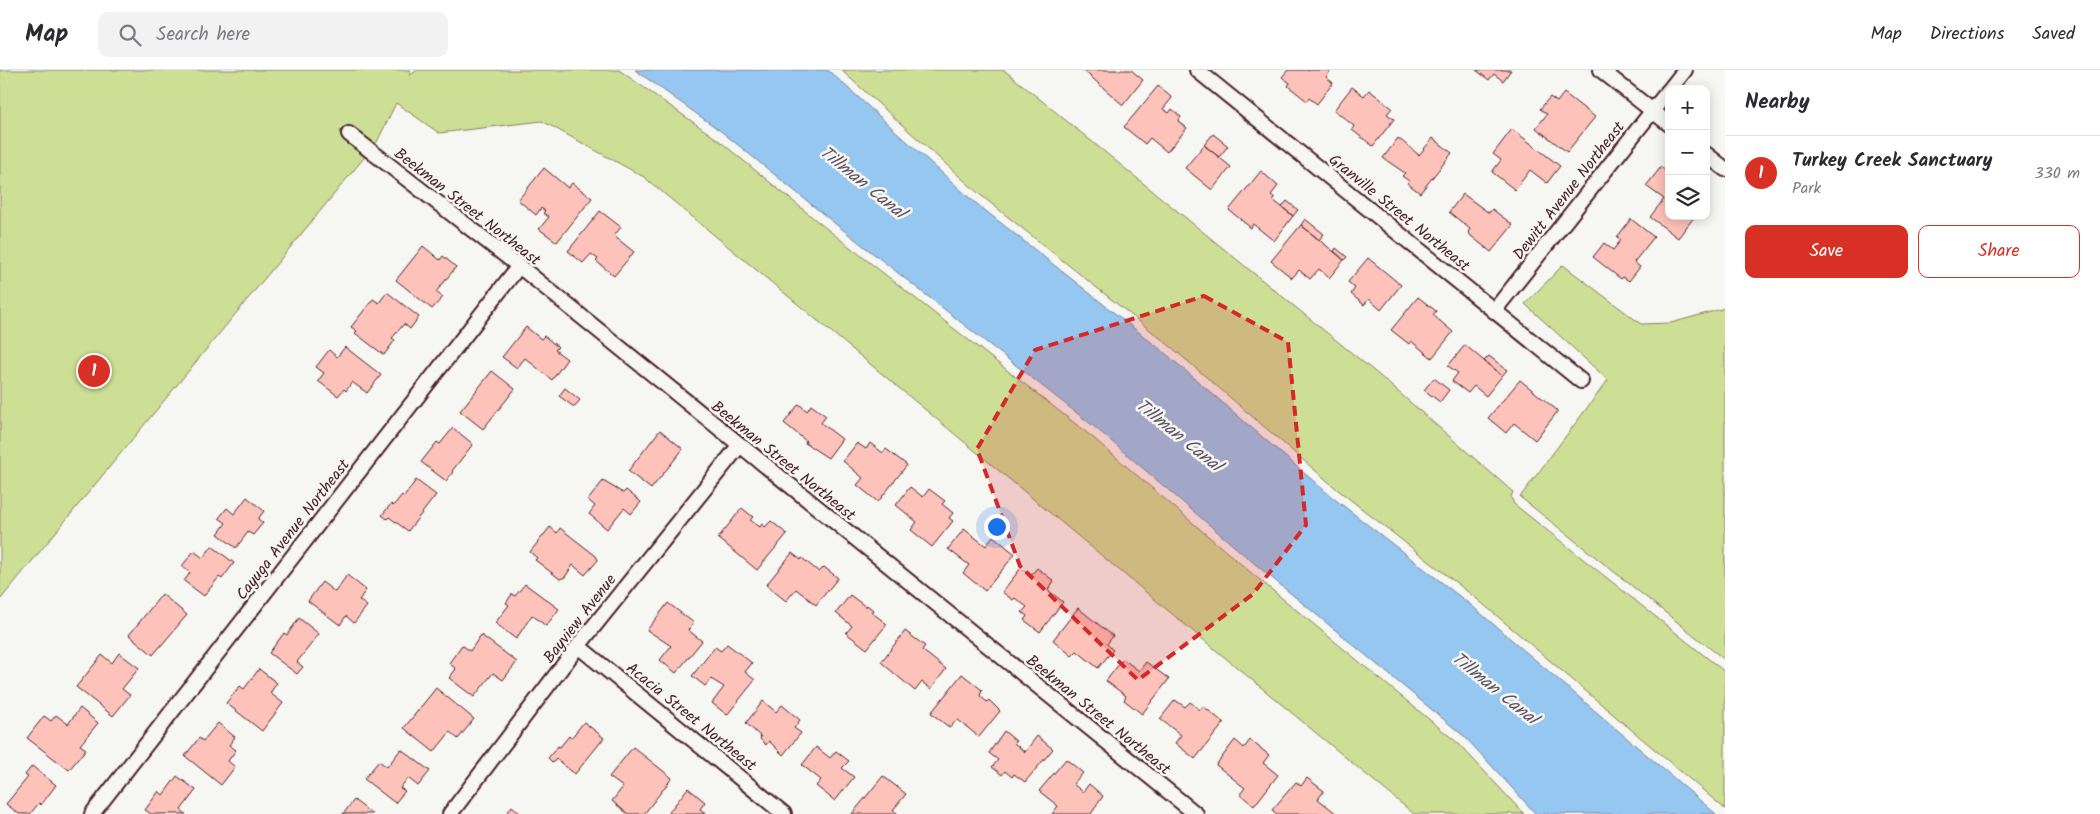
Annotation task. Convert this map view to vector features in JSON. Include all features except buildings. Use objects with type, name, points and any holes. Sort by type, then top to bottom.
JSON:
[{"type":"street","name":"Granville Street Northeast","points":[[1197,70],[1581,382]]},
{"type":"street","points":[[1601,70],[1665,121]]},
{"type":"street","name":"Dewitt Avenue Northeast","points":[[1672,85],[1685,70]]},
{"type":"street","name":"Dewitt Avenue Northeast","points":[[1494,311],[1665,94]]},
{"type":"street","name":"Beekman Street Northeast","points":[[349,134],[519,266],[1196,814]]},
{"type":"street","points":[[1710,157],[1725,169]]},
{"type":"street","name":"Cayuga Avenue Northeast","points":[[92,814],[519,266]]},
{"type":"street","name":"Bayview Avenue","points":[[450,814],[578,646],[739,446]]},
{"type":"street","name":"Acacia Street Northeast","points":[[578,646],[784,814]]},
{"type":"highlighted area","points":[[1204,296],[1288,342],[1306,525],[1253,594],[1138,680],[1020,566],[977,449],[1035,350]]},
{"type":"green space","points":[[0,70],[411,70],[409,76],[417,70],[619,70],[717,139],[827,229],[1091,436],[1249,571],[1459,744],[1524,814],[1414,814],[644,177],[542,121],[439,133],[396,103],[377,142],[0,600]]},
{"type":"green space","points":[[841,70],[1004,70],[1380,376],[1513,492],[1511,497],[1514,504],[1725,672],[1725,809],[1477,599],[1338,490],[1170,346],[978,193]]},
{"type":"green space","points":[[1563,265],[1641,324],[1671,323],[1725,308],[1725,660],[1520,497],[1608,380],[1525,304]]},
{"type":"water","name":"Tillman Canal","points":[[635,70],[828,70],[972,200],[1165,353],[1332,497],[1472,606],[1716,814],[1536,814],[1465,737],[1255,564],[1097,429],[833,222],[722,132]]},
{"type":"place","name":"Turkey Creek Sanctuary","points":[[94,371]]}]
